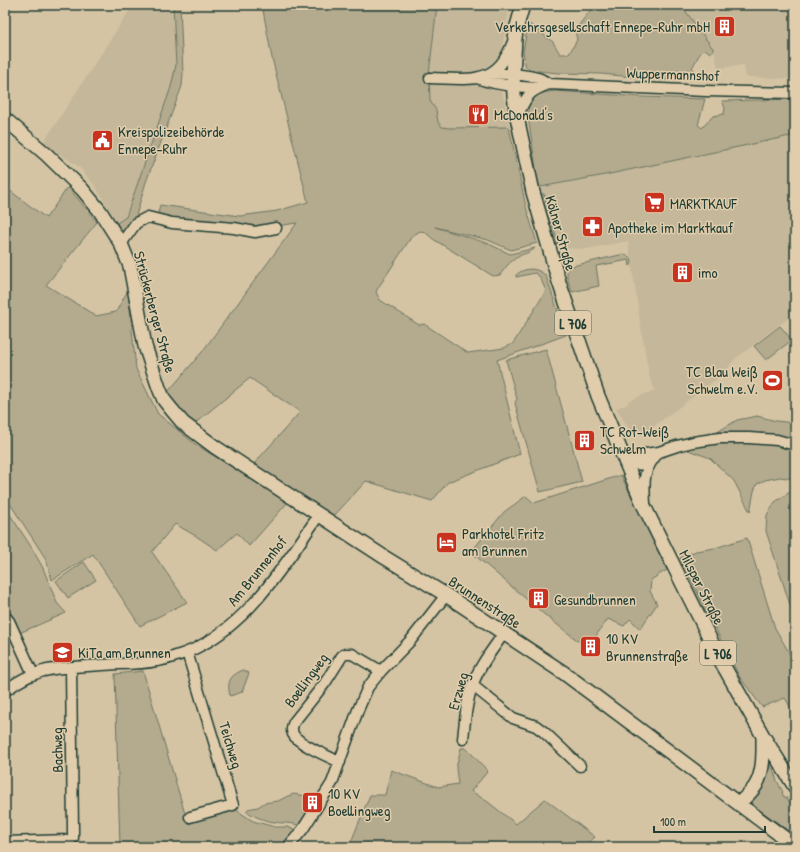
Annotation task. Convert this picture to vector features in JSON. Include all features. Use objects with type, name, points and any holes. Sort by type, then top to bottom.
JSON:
[{"type":"main road","name":"Kölner Straße","points":[[523,5],[515,38],[513,80],[517,116],[533,192],[556,274],[598,396],[625,460]]},
{"type":"main road","name":"Strückerberger Straße","points":[[5,120],[53,160],[82,189],[100,210],[120,244],[130,266],[145,346],[159,388]]},
{"type":"main road","name":"Brunnenstraße","points":[[159,388],[164,400],[182,423],[215,448],[446,595],[564,673],[795,846]]},
{"type":"main road","name":"Milsper Straße","points":[[625,460],[664,547],[722,663],[763,736],[795,787]]},
{"type":"main road","name":"L 706","points":[[739,804],[756,784],[762,769],[763,736]]},
{"type":"street","name":"Wuppermannshof","points":[[477,78],[495,70],[501,64],[515,38]]},
{"type":"street","name":"Wuppermannshof","points":[[488,74],[503,73],[513,80],[539,88]]},
{"type":"street","name":"Wuppermannshof","points":[[430,78],[477,78],[486,81],[539,78],[549,84]]},
{"type":"street","name":"Wuppermannshof","points":[[517,116],[530,93],[549,84],[706,91],[795,93]]},
{"type":"street","name":"Strückerberger Straße","points":[[120,244],[136,223],[148,217],[172,223],[234,228],[255,232],[276,228]]},
{"type":"street","points":[[625,460],[633,464],[645,464],[656,456],[677,446],[720,438],[777,440],[795,445]]},
{"type":"street","points":[[645,506],[645,477],[647,469],[656,456]]},
{"type":"street","name":"Am Brunnenhof","points":[[5,691],[33,674],[53,669],[157,661],[187,652],[200,646],[219,634],[238,619],[257,599],[320,515]]},
{"type":"street","points":[[288,847],[303,829],[332,783],[358,710],[368,687],[381,671],[411,640],[446,595]]},
{"type":"street","points":[[5,616],[9,621],[33,674]]},
{"type":"street","name":"Erzweg","points":[[463,739],[466,713],[472,685],[477,674],[504,633]]},
{"type":"street","name":"Teichweg","points":[[187,652],[233,805],[190,817]]},
{"type":"street","name":"Boellingweg","points":[[340,762],[297,739],[292,730],[294,722],[325,683],[342,656],[345,654],[352,654],[381,671]]},
{"type":"street","name":"Bachweg","points":[[5,842],[53,841],[69,840],[73,838],[71,668]]},
{"type":"street","points":[[472,685],[512,718],[536,726],[580,766]]},
{"type":"shaded area","name":"Kreispolizeibehörde Ennepe-Ruhr","points":[[133,5],[173,5],[176,65],[171,87],[126,217],[117,223],[96,187],[79,167],[43,143]]},
{"type":"shaded area","points":[[173,5],[180,5],[183,74],[182,86],[146,182],[134,222],[123,238],[117,223],[126,217],[171,87],[176,65]]},
{"type":"shaded area","points":[[262,5],[437,5],[429,74],[430,101],[436,110],[438,122],[442,127],[450,128],[509,127],[526,207],[537,243],[511,250],[488,240],[435,227],[487,243],[510,254],[535,248],[513,261],[500,275],[493,276],[433,239],[425,232],[420,231],[412,236],[376,292],[380,300],[419,325],[424,324],[468,353],[504,348],[514,342],[546,291],[540,277],[535,273],[516,277],[516,275],[520,272],[531,269],[539,271],[546,276],[566,335],[497,360],[520,454],[448,482],[432,501],[366,481],[333,517],[253,465],[300,412],[250,378],[193,425],[167,393],[202,352],[297,223],[257,229],[157,218],[160,205],[240,216],[277,211],[308,202],[272,58]]},
{"type":"shaded area","points":[[437,5],[510,5],[501,53],[498,60],[494,64],[493,89],[500,91],[503,94],[509,127],[450,128],[442,127],[438,122],[436,110],[430,101],[429,74]]},
{"type":"shaded area","points":[[591,5],[681,5],[714,50],[710,53],[705,49],[699,55],[692,68],[696,72],[686,78],[662,80],[601,74],[558,73],[530,70],[526,67],[523,52],[528,23],[553,42],[560,54],[569,54],[577,40],[575,30],[590,11]]},
{"type":"shaded area","points":[[681,5],[795,5],[795,79],[746,77],[744,65],[718,68],[714,50]]},
{"type":"shaded area","points":[[554,91],[643,97],[705,99],[698,125],[702,128],[713,116],[724,114],[725,108],[722,101],[795,99],[795,135],[605,175],[540,187],[537,183],[528,108],[530,102],[535,96]]},
{"type":"shaded area","points":[[795,135],[795,313],[735,359],[723,374],[649,430],[631,432],[616,408],[628,404],[628,401],[655,390],[649,375],[628,241],[587,249],[558,248],[540,187],[605,175]]},
{"type":"shaded area","points":[[5,187],[46,218],[68,187],[97,222],[46,285],[96,316],[116,312],[128,290],[136,369],[158,414],[195,444],[288,502],[249,546],[237,533],[217,550],[175,524],[152,552],[187,602],[140,626],[93,554],[52,580],[46,559],[5,496]]},
{"type":"shaded area","points":[[544,194],[558,244],[554,243],[541,195]]},
{"type":"shaded area","points":[[624,254],[631,258],[632,263],[630,266],[629,260],[596,266],[599,286],[572,292],[567,276],[568,267]]},
{"type":"shaded area","points":[[780,326],[792,340],[766,360],[754,346]]},
{"type":"shaded area","points":[[546,349],[582,482],[540,492],[515,403],[517,399],[506,360]]},
{"type":"shaded area","points":[[757,416],[776,421],[795,423],[795,479],[780,477],[765,480],[757,484],[754,491],[750,512],[734,481],[710,458],[688,450],[737,420]]},
{"type":"shaded area","points":[[621,475],[667,570],[651,580],[650,591],[657,604],[640,629],[630,619],[624,626],[608,619],[587,648],[545,615],[471,552],[504,512],[526,496],[534,503]]},
{"type":"shaded area","points":[[795,489],[795,620],[766,531],[767,515],[775,502]]},
{"type":"shaded area","points":[[5,507],[43,568],[57,603],[66,613],[17,634],[7,609],[5,610]]},
{"type":"shaded area","points":[[747,538],[775,628],[795,663],[795,715],[785,698],[762,707],[739,676],[680,558],[696,551],[715,548]]},
{"type":"shaded area","points":[[84,562],[96,580],[68,598],[56,581]]},
{"type":"shaded area","points":[[243,670],[249,673],[242,692],[230,696],[230,680]]},
{"type":"shaded area","points":[[143,671],[188,824],[233,808],[253,821],[275,827],[287,827],[297,830],[282,847],[120,847],[115,674]]},
{"type":"shaded area","points":[[461,748],[466,748],[488,771],[471,791],[516,824],[545,799],[595,837],[588,843],[590,847],[349,847],[370,795],[385,795],[391,770],[438,787],[458,784],[456,768]]},
{"type":"shaded area","points":[[769,762],[784,797],[786,797],[795,807],[795,835],[750,802]]},
{"type":"shaded area","points":[[294,794],[318,798],[300,826],[268,821],[256,817],[246,811],[248,809],[258,807],[264,803],[278,801]]},
{"type":"place","name":"Verkehrsgesellschaft Ennepe-Ruhr mbH","points":[[725,26]]},
{"type":"place","name":"McDonald's","points":[[479,114]]},
{"type":"place","name":"Kreispolizeibehörde Ennepe-Ruhr","points":[[102,140]]},
{"type":"place","name":"MARKTKAUF","points":[[654,203]]},
{"type":"place","name":"Apotheke im Marktkauf","points":[[592,227]]},
{"type":"place","name":"imo","points":[[682,272]]},
{"type":"place","name":"TC Blau Weiß Schwelm e.V.","points":[[773,380]]},
{"type":"place","name":"TC Rot-Weiß Schwelm","points":[[584,440]]},
{"type":"place","name":"Parkhotel Fritz am Brunnen","points":[[447,542]]},
{"type":"place","name":"Gesundbrunnen","points":[[538,599]]},
{"type":"place","name":"10 KV Brunnenstraße","points":[[590,647]]},
{"type":"place","name":"KiTa am Brunnen","points":[[62,652]]},
{"type":"place","name":"10 KV Boellingweg","points":[[313,802]]}]
